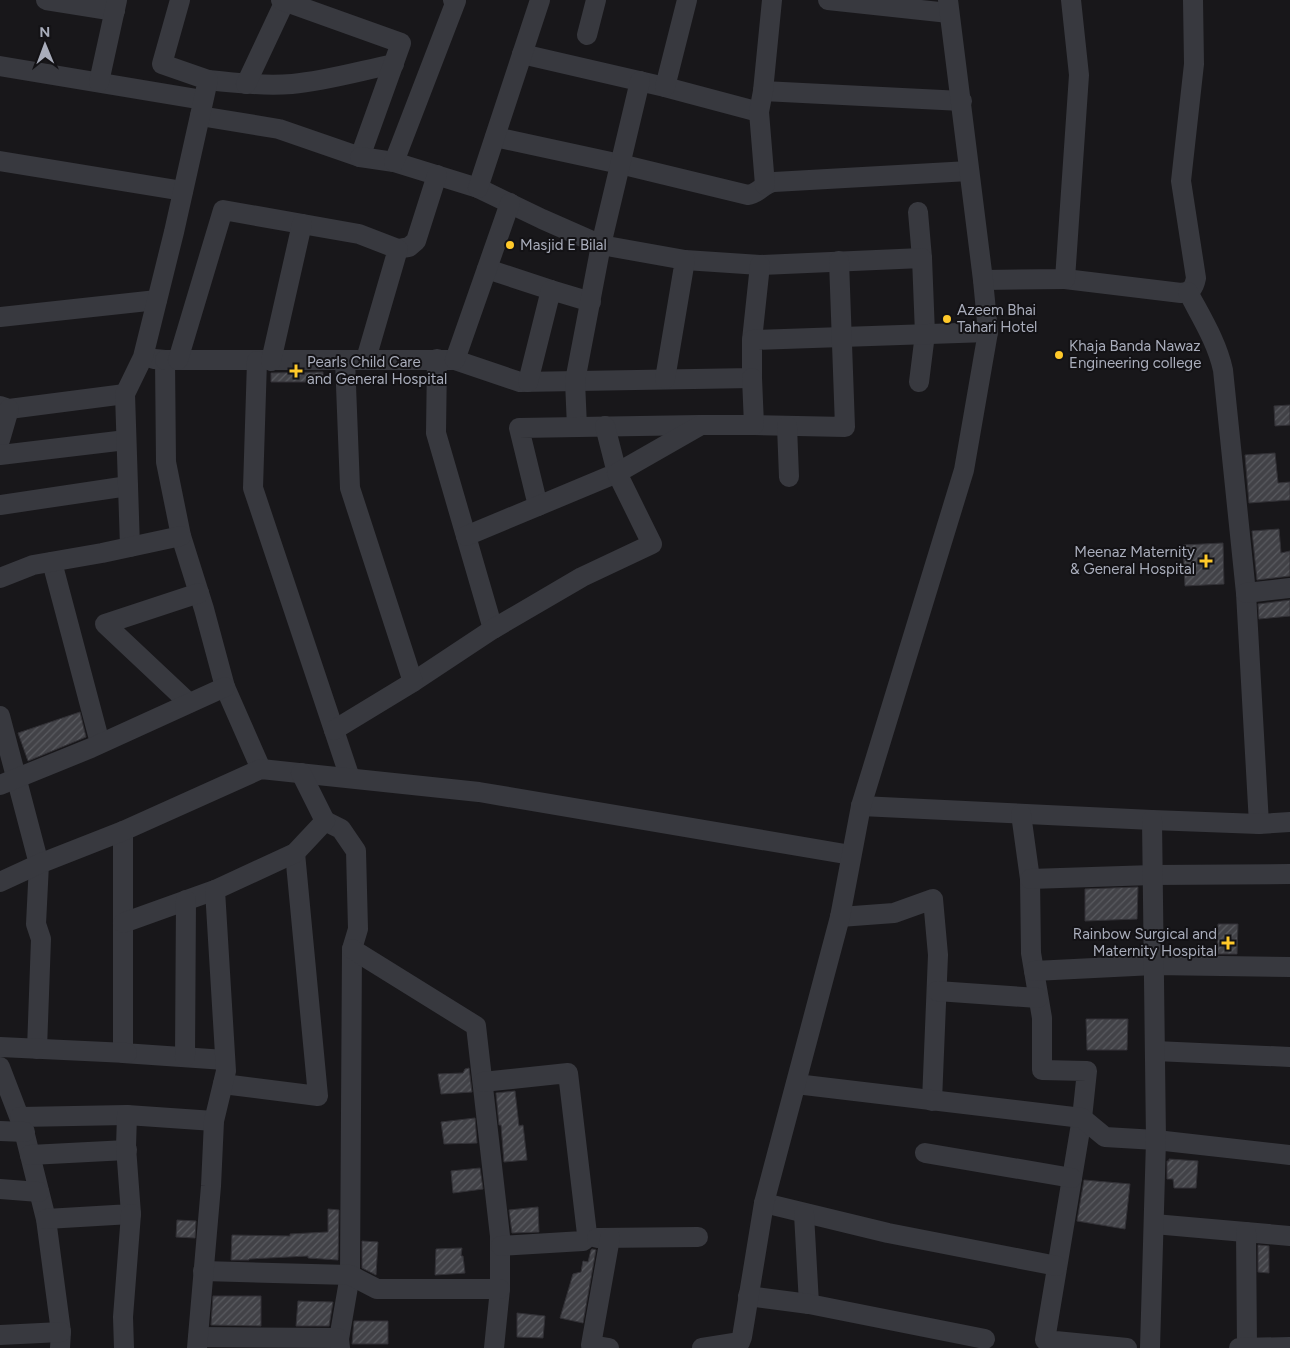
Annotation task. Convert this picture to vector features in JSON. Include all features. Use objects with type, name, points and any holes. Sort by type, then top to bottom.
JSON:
[{"type":"street","points":[[46,0],[116,5],[99,82]]},
{"type":"street","points":[[180,0],[162,64],[208,80],[246,84],[294,84],[394,64]]},
{"type":"street","points":[[394,162],[456,1],[453,0]]},
{"type":"street","points":[[478,188],[540,0]]},
{"type":"street","points":[[587,35],[596,0]]},
{"type":"street","points":[[665,87],[687,0]]},
{"type":"street","points":[[765,185],[759,112],[763,91],[772,0]]},
{"type":"street","points":[[702,1348],[740,1342],[764,1203],[840,917],[861,806],[964,470],[988,332],[962,101],[949,6],[828,0]]},
{"type":"street","points":[[1065,279],[1079,74],[1071,0]]},
{"type":"street","points":[[983,280],[1065,279],[1180,294],[1188,292],[1194,286],[1196,278],[1181,181],[1194,64],[1193,0]]},
{"type":"street","points":[[246,84],[283,1],[401,43],[360,157]]},
{"type":"street","points":[[522,54],[665,87],[759,112]]},
{"type":"street","points":[[0,66],[99,82],[279,129],[360,157],[394,162],[478,188],[600,245],[685,260],[760,265],[922,258]]},
{"type":"street","points":[[130,547],[125,394],[143,357],[208,80]]},
{"type":"street","points":[[577,427],[574,381],[591,302],[600,245],[640,81]]},
{"type":"street","points":[[763,91],[962,101]]},
{"type":"street","points":[[495,137],[620,164],[748,195],[774,182],[969,171]]},
{"type":"street","points":[[0,161],[183,192]]},
{"type":"street","points":[[260,769],[225,687],[181,536],[166,462],[172,360],[223,210],[359,234],[398,249],[409,247],[416,241],[437,175]]},
{"type":"street","points":[[493,629],[436,433],[446,360],[486,269],[510,203]]},
{"type":"street","points":[[918,212],[925,334],[919,382]]},
{"type":"street","points":[[302,224],[264,361],[253,488],[350,778]]},
{"type":"street","points":[[366,359],[398,249]]},
{"type":"street","points":[[665,379],[685,260]]},
{"type":"street","points":[[538,506],[519,428],[702,425],[845,427],[839,261]]},
{"type":"street","points":[[754,425],[752,340],[760,265]]},
{"type":"street","points":[[486,269],[591,302]]},
{"type":"street","points":[[528,382],[552,290]]},
{"type":"street","points":[[1188,292],[1218,351],[1223,370],[1246,593],[1259,824]]},
{"type":"street","points":[[0,317],[157,300]]},
{"type":"street","points":[[752,340],[988,332]]},
{"type":"street","points":[[143,357],[172,360],[264,361],[446,360],[520,382],[752,378]]},
{"type":"street","points":[[345,360],[350,488],[413,682]]},
{"type":"street","points":[[0,440],[4,407],[125,394]]},
{"type":"street","points":[[466,536],[617,473],[702,425]]},
{"type":"street","points":[[334,730],[413,682],[493,629],[582,577],[652,544],[617,473],[605,426]]},
{"type":"street","points":[[787,426],[790,476]]},
{"type":"street","points":[[0,455],[126,440]]},
{"type":"street","points":[[0,506],[128,486]]},
{"type":"street","points":[[0,578],[33,565],[181,536]]},
{"type":"street","points":[[52,562],[100,743]]},
{"type":"street","points":[[1246,593],[1290,588]]},
{"type":"street","points":[[188,703],[105,624],[199,593]]},
{"type":"street","points":[[9,781],[225,687]]},
{"type":"street","points":[[0,716],[9,781],[39,864],[36,924],[41,939],[37,1049]]},
{"type":"street","points":[[0,882],[39,864],[123,831],[260,769],[479,792],[851,855]]},
{"type":"street","points":[[215,890],[226,1071],[214,1121],[211,1186],[197,1342],[339,1343],[350,1275],[352,949],[358,929],[356,851],[341,828],[325,821],[301,773]]},
{"type":"street","points":[[861,806],[1259,824],[1290,822]]},
{"type":"street","points":[[1020,814],[1030,880],[1030,953],[1042,1018],[1042,1070],[1087,1071],[1082,1118],[1045,1340],[1127,1348]]},
{"type":"street","points":[[1150,1348],[1156,1140],[1152,820]]},
{"type":"street","points":[[123,923],[215,890],[294,853],[325,821]]},
{"type":"street","points":[[123,831],[123,1053],[127,1053]]},
{"type":"street","points":[[223,1084],[318,1096],[294,853]]},
{"type":"street","points":[[1030,880],[1152,875],[1290,874]]},
{"type":"street","points":[[840,917],[894,912],[932,899],[938,955],[932,1101]]},
{"type":"street","points":[[185,1057],[186,900]]},
{"type":"street","points":[[352,949],[476,1026],[501,1246],[500,1289],[494,1348]]},
{"type":"street","points":[[1034,971],[1154,965],[1290,967]]},
{"type":"street","points":[[937,991],[1038,998]]},
{"type":"street","points":[[0,1047],[225,1060]]},
{"type":"street","points":[[1155,1051],[1290,1057]]},
{"type":"street","points":[[0,1067],[22,1125],[40,1192],[46,1219],[61,1340],[0,1335]]},
{"type":"street","points":[[482,1082],[568,1073],[587,1238]]},
{"type":"street","points":[[796,1084],[1082,1118],[1105,1137],[1156,1140],[1290,1155]]},
{"type":"street","points":[[0,1132],[22,1125],[127,1116],[214,1121]]},
{"type":"street","points":[[124,1348],[123,1317],[131,1214],[126,1150],[127,1116]]},
{"type":"street","points":[[30,1155],[126,1150]]},
{"type":"street","points":[[925,1153],[1072,1178]]},
{"type":"street","points":[[0,1189],[40,1192]]},
{"type":"street","points":[[764,1203],[888,1233],[1058,1266]]},
{"type":"street","points":[[46,1219],[131,1214]]},
{"type":"street","points":[[804,1214],[809,1304]]},
{"type":"street","points":[[1154,1224],[1290,1236]]},
{"type":"street","points":[[1246,1232],[1248,1348]]},
{"type":"street","points":[[501,1246],[584,1241],[587,1238],[698,1237]]},
{"type":"street","points":[[609,1348],[591,1345],[610,1238]]},
{"type":"street","points":[[202,1271],[350,1275],[377,1289],[500,1289]]},
{"type":"street","points":[[748,1296],[809,1304],[986,1339]]},
{"type":"street","points":[[1239,1348],[1290,1346]]},
{"type":"building","points":[[323,372],[323,382],[271,382],[271,373]]},
{"type":"building","points":[[1290,405],[1290,425],[1275,426],[1274,406]]},
{"type":"building","points":[[1275,453],[1278,483],[1290,482],[1290,500],[1249,503],[1245,455]]},
{"type":"building","points":[[1279,529],[1281,553],[1290,551],[1290,576],[1257,580],[1252,531]]},
{"type":"building","points":[[1223,543],[1224,584],[1185,586],[1183,545]]},
{"type":"building","points":[[1290,600],[1290,616],[1259,619],[1258,604]]},
{"type":"building","points":[[80,712],[86,737],[28,761],[18,733]]},
{"type":"building","points":[[1138,887],[1137,919],[1085,921],[1085,889]]},
{"type":"building","points":[[1218,924],[1238,924],[1237,954],[1217,954]]},
{"type":"building","points":[[1086,1019],[1128,1019],[1127,1050],[1087,1050]]},
{"type":"building","points":[[469,1068],[472,1092],[441,1094],[438,1074],[463,1073],[465,1069]]},
{"type":"building","points":[[515,1091],[519,1126],[523,1125],[527,1160],[504,1162],[496,1093]]},
{"type":"building","points":[[475,1118],[477,1143],[444,1144],[441,1122]]},
{"type":"building","points":[[1169,1159],[1198,1161],[1196,1188],[1174,1188],[1173,1179],[1167,1179],[1167,1161]]},
{"type":"building","points":[[480,1168],[483,1189],[453,1193],[451,1171]]},
{"type":"building","points":[[1084,1180],[1130,1184],[1125,1229],[1077,1221]]},
{"type":"building","points":[[538,1207],[539,1232],[512,1233],[509,1210]]},
{"type":"building","points":[[328,1209],[339,1210],[338,1260],[308,1258],[308,1256],[231,1260],[232,1235],[290,1236],[290,1234],[328,1232]]},
{"type":"building","points":[[177,1220],[196,1221],[195,1238],[176,1237]]},
{"type":"building","points":[[362,1241],[378,1242],[376,1275],[362,1268]]},
{"type":"building","points":[[1258,1245],[1269,1246],[1269,1273],[1258,1272]]},
{"type":"building","points":[[462,1248],[461,1256],[463,1256],[465,1273],[435,1275],[436,1249]]},
{"type":"building","points":[[592,1249],[596,1250],[583,1323],[560,1318],[573,1274],[581,1272],[583,1261],[588,1262]]},
{"type":"building","points":[[213,1296],[261,1296],[261,1326],[211,1325]]},
{"type":"building","points":[[298,1301],[333,1302],[329,1326],[296,1326]]},
{"type":"building","points":[[517,1313],[545,1316],[543,1338],[517,1337]]},
{"type":"building","points":[[354,1321],[388,1321],[388,1344],[352,1344]]},
{"type":"place","name":"Masjid E Bilal","points":[[510,245]]},
{"type":"place","name":"Azeem Bhai Tahari Hotel","points":[[947,319]]},
{"type":"place","name":"Khaja Banda Nawaz Engineering college","points":[[1059,355]]},
{"type":"place","name":"Pearls Child Care and General Hospital","points":[[296,371]]},
{"type":"place","name":"Meenaz Maternity & General Hospital","points":[[1206,561]]},
{"type":"place","name":"Rainbow Surgical and Maternity Hospital","points":[[1228,943]]}]
